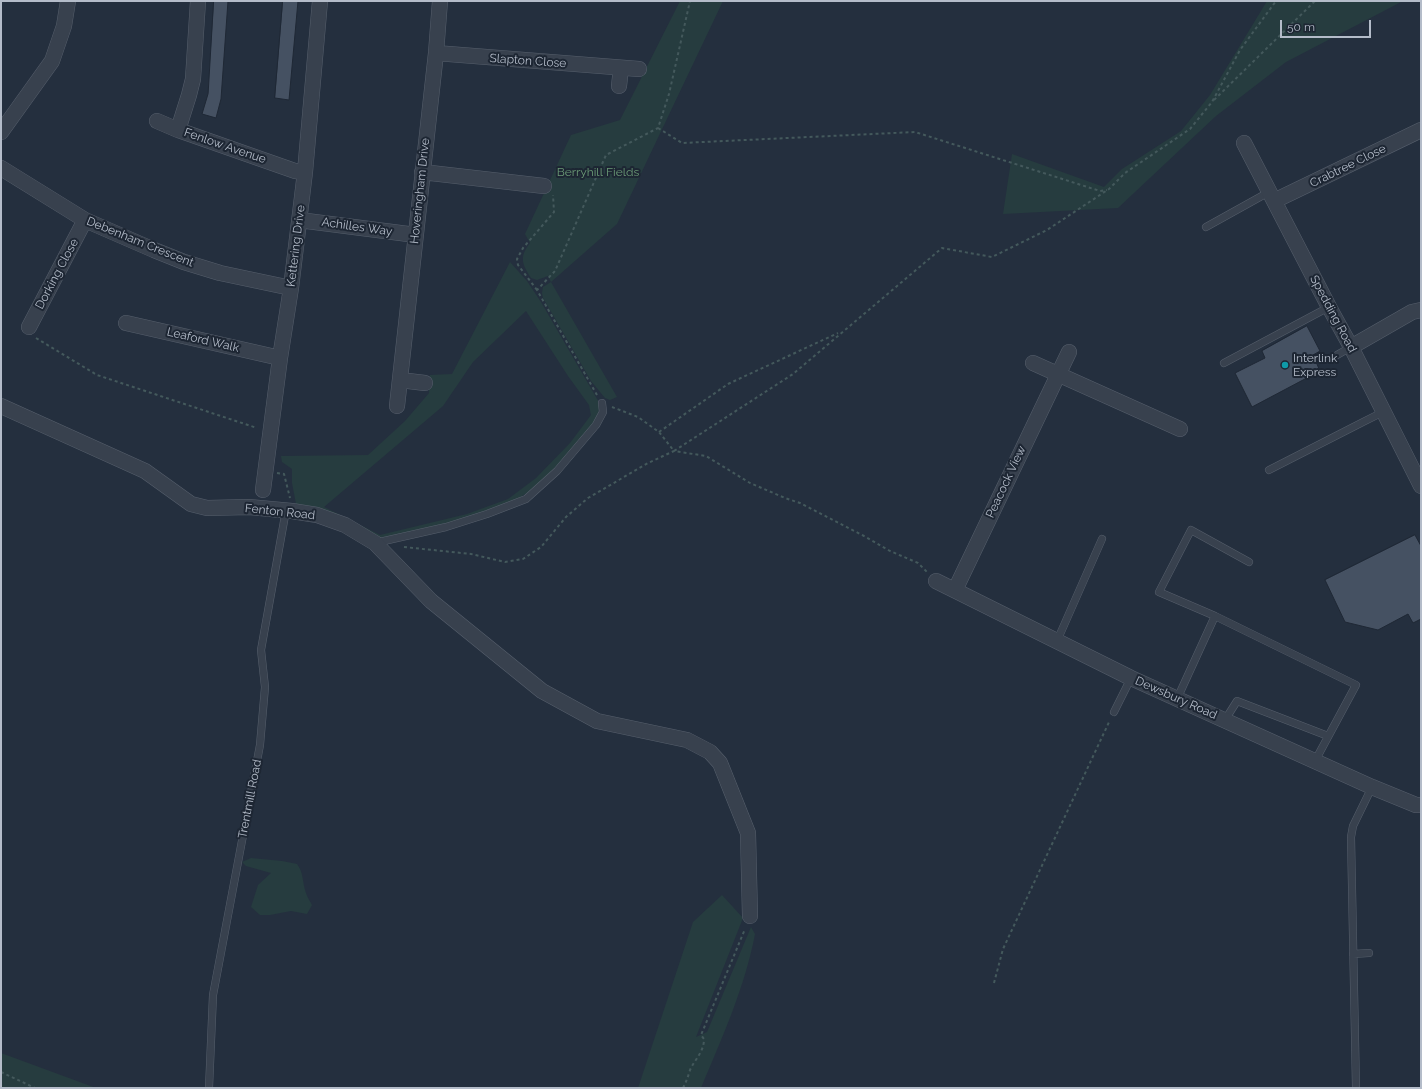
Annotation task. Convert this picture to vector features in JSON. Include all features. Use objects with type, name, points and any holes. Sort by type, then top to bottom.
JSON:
[{"type":"street","points":[[1,132],[52,61],[64,26],[68,1]]},
{"type":"street","name":"Fenlow Avenue","points":[[198,1],[193,79],[178,130],[295,171],[305,172]]},
{"type":"street","name":"Kettering Drive","points":[[263,490],[280,358],[291,288],[305,172],[320,1]]},
{"type":"street","name":"Hoveringham Drive","points":[[397,406],[436,53],[440,1]]},
{"type":"street","name":"Slapton Close","points":[[436,53],[639,69]]},
{"type":"street","points":[[619,86],[621,68]]},
{"type":"street","points":[[157,121],[178,130]]},
{"type":"street","name":"Crabtree Close","points":[[1272,196],[1421,130]]},
{"type":"street","name":"Spedding Road","points":[[1244,143],[1351,347],[1421,486]]},
{"type":"street","name":"Debenham Crescent","points":[[1,168],[85,220],[154,250],[184,262],[220,273],[291,288]]},
{"type":"street","points":[[422,172],[521,177],[544,186]]},
{"type":"street","name":"Dorking Close","points":[[29,328],[85,220]]},
{"type":"street","name":"Achilles Way","points":[[299,220],[416,235]]},
{"type":"street","points":[[1351,347],[1412,312],[1421,310]]},
{"type":"street","name":"Leaford Walk","points":[[126,323],[280,358]]},
{"type":"street","name":"Peacock View","points":[[955,590],[1069,352]]},
{"type":"street","points":[[1033,363],[1180,429]]},
{"type":"street","points":[[400,380],[425,383]]},
{"type":"street","name":"Fenton Road","points":[[1,406],[145,471],[191,504],[207,508],[249,507],[289,510],[317,514],[346,525],[375,543],[431,601],[542,691],[597,721],[687,740],[710,752],[720,763],[748,833],[750,916]]},
{"type":"street","name":"Dewsbury Road","points":[[936,581],[1131,678],[1372,787],[1416,805],[1421,805]]},
{"type":"lane","points":[[1206,226],[1272,196]]},
{"type":"lane","points":[[1224,363],[1329,307]]},
{"type":"lane","points":[[1337,355],[1351,347]]},
{"type":"lane","points":[[375,543],[446,527],[487,514],[526,499],[557,472],[596,425],[603,412],[602,403]]},
{"type":"lane","points":[[1269,470],[1383,412]]},
{"type":"lane","name":"Trentmill Road","points":[[209,1088],[213,995],[260,745],[265,687],[261,650],[289,510]]},
{"type":"lane","points":[[1249,562],[1191,530],[1159,592],[1215,616],[1356,685],[1315,761]]},
{"type":"lane","points":[[1058,641],[1102,539]]},
{"type":"lane","points":[[1177,699],[1215,616]]},
{"type":"lane","points":[[1114,712],[1131,678]]},
{"type":"lane","points":[[1225,720],[1237,701],[1328,736]]},
{"type":"lane","points":[[1356,1088],[1351,837],[1353,826],[1372,787]]},
{"type":"lane","points":[[1353,954],[1369,953]]},
{"type":"path","points":[[538,290],[555,271],[606,155],[658,128],[669,94],[690,1]]},
{"type":"path","points":[[1212,102],[1240,50],[1276,1]]},
{"type":"path","points":[[399,546],[471,554],[505,562],[523,559],[541,547],[566,517],[588,498],[648,463],[674,451],[793,374],[942,248],[992,257],[1046,230],[1109,190],[1125,173],[1190,129],[1212,102],[1315,1]]},
{"type":"path","points":[[658,128],[682,143],[915,132],[1100,191],[1109,190]]},
{"type":"path","points":[[544,186],[552,191],[554,212],[523,248],[517,259],[518,265],[538,290],[602,403],[638,417],[659,432],[674,451],[706,456],[750,482],[800,503],[890,551],[918,563],[936,581]]},
{"type":"path","points":[[29,328],[37,340],[97,375],[271,432]]},
{"type":"path","points":[[659,432],[728,384],[841,332]]},
{"type":"path","points":[[265,471],[284,474],[291,501],[289,510]]},
{"type":"path","points":[[994,983],[1003,949],[1114,712]]},
{"type":"path","points":[[682,1088],[688,1079],[690,1070],[700,1056],[704,1045],[704,1039],[701,1035],[750,916]]},
{"type":"path","points":[[1,1072],[35,1088]]},
{"type":"green space","name":"Berryhill Fields","points":[[680,1],[723,1],[617,224],[551,282],[548,276],[537,280],[531,278],[526,269],[523,257],[524,252],[530,243],[525,234],[571,135],[620,120]]},
{"type":"green space","points":[[1267,1],[1403,1],[1286,62],[1216,116],[1118,208],[1003,214],[1012,154],[1104,187],[1122,169],[1181,131],[1210,95]]},
{"type":"green space","points":[[510,262],[527,281],[541,302],[600,404],[598,415],[589,432],[554,470],[530,491],[511,503],[463,520],[382,539],[296,504],[292,483],[292,469],[282,462],[281,456],[368,455],[405,421],[429,393],[430,375],[452,374]],"holes":[[[526,311],[568,376],[589,405],[591,415],[570,443],[536,478],[508,499],[467,514],[380,535],[324,507],[443,406],[473,362]]]},
{"type":"green space","points":[[551,282],[617,397],[610,400],[605,398],[591,381],[543,298],[543,287]]},
{"type":"green space","points":[[251,858],[297,864],[302,874],[306,894],[312,905],[307,914],[291,911],[270,915],[260,915],[251,907],[258,885],[271,873],[246,866],[242,862]]},
{"type":"green space","points":[[722,895],[743,918],[696,1037],[707,1032],[751,927],[755,934],[751,954],[739,993],[701,1088],[638,1088],[693,922]]},
{"type":"green space","points":[[1,1053],[96,1088],[1,1088]]},
{"type":"building","points":[[214,1],[228,1],[221,99],[216,118],[202,114],[208,94]]},
{"type":"building","points":[[283,1],[298,1],[289,100],[275,98]]},
{"type":"building","name":"Interlink Express","points":[[1307,326],[1320,351],[1313,355],[1320,371],[1252,407],[1235,373],[1265,358],[1262,351]]},
{"type":"building","points":[[1415,535],[1421,546],[1421,619],[1413,623],[1408,614],[1378,630],[1345,622],[1325,580]]},
{"type":"place","name":"Interlink Express","points":[[1285,365]]}]
